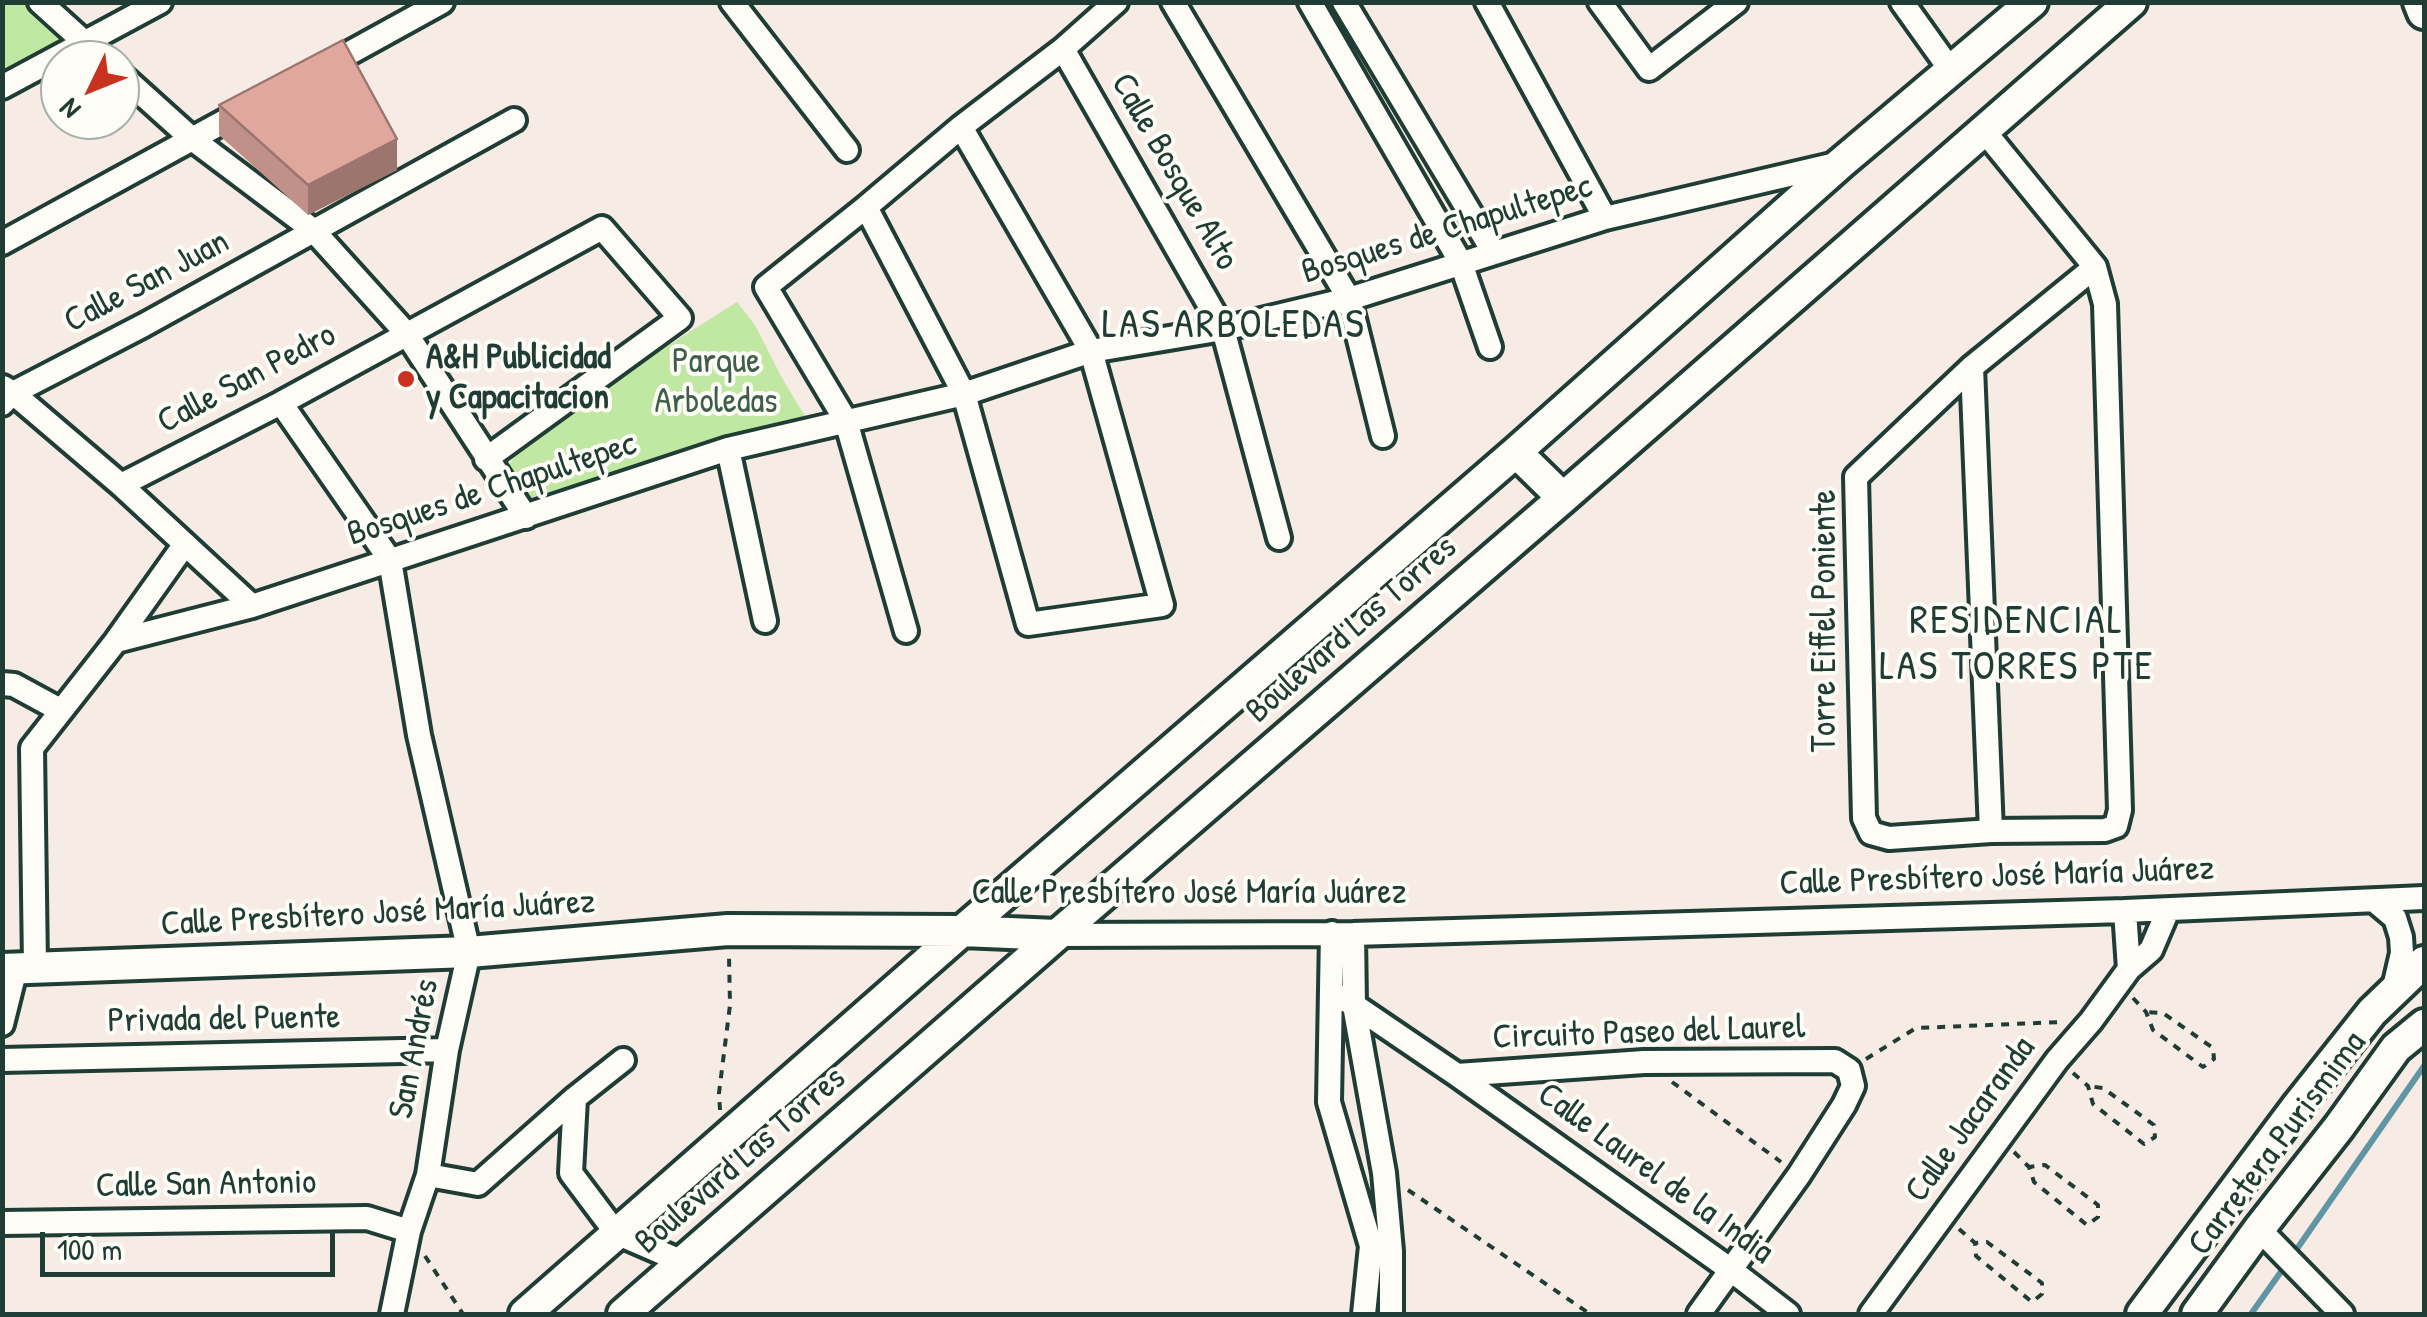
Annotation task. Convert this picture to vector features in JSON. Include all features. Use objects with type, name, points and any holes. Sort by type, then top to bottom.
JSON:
[{"type":"main road","points":[[2420,2],[2424,12]]},
{"type":"street","points":[[40,2],[82,40]]},
{"type":"street","points":[[93,40],[160,2]]},
{"type":"street","points":[[308,75],[442,2]]},
{"type":"street","points":[[732,2],[847,150]]},
{"type":"street","points":[[906,631],[846,422],[766,287],[1116,2]]},
{"type":"street","points":[[1173,2],[1349,299],[1383,436]]},
{"type":"street","points":[[1310,2],[1461,263],[1490,348]]},
{"type":"street","points":[[1344,2],[1494,253]]},
{"type":"street","points":[[1488,2],[1606,218]]},
{"type":"street","points":[[1600,2],[1649,69],[1736,2]]},
{"type":"street","points":[[1902,2],[1952,72]]},
{"type":"street","name":"Boulevard Las Torres","points":[[526,1314],[629,1238],[722,1144],[962,931],[1516,452],[1841,163],[2032,2]]},
{"type":"street","name":"Boulevard Las Torres","points":[[623,1314],[674,1258],[1030,934],[1563,498],[2131,2]]},
{"type":"street","name":"Calle Bosque Alto","points":[[1063,49],[1223,329],[1279,538]]},
{"type":"street","points":[[2,87],[40,68]]},
{"type":"street","points":[[140,92],[192,138],[313,230],[406,333],[526,517]]},
{"type":"street","points":[[2,243],[258,102]]},
{"type":"street","name":"Calle San Juan","points":[[6,395],[144,325],[514,120]]},
{"type":"street","points":[[866,207],[964,394],[1028,624],[1162,606],[1091,351],[961,127]]},
{"type":"street","points":[[1984,132],[2094,267]]},
{"type":"street","name":"Bosques de Chapultepec","points":[[116,641],[252,606],[728,450],[964,394],[1091,351],[1223,329],[1349,299],[1606,218],[1841,163]]},
{"type":"street","points":[[1761,182],[1789,210]]},
{"type":"street","name":"Calle San Pedro","points":[[121,485],[602,228],[680,318],[486,459]]},
{"type":"street","name":"Torre Eiffel Poniente","points":[[2094,267],[2105,304],[2120,810],[2116,826],[2105,830],[1991,831],[1890,838],[1871,833],[1864,818],[1856,477],[1972,366],[2094,267]]},
{"type":"street","points":[[1972,366],[1991,831]]},
{"type":"street","points":[[6,395],[121,485],[252,606]]},
{"type":"street","points":[[281,402],[390,560]]},
{"type":"street","points":[[728,450],[765,621]]},
{"type":"street","points":[[1516,452],[1563,498]]},
{"type":"street","points":[[2,1024],[18,968],[32,748],[185,544]]},
{"type":"street","name":"San Andrés","points":[[390,560],[420,735],[470,952],[447,1050],[428,1175],[409,1231],[392,1314]]},
{"type":"street","points":[[2,684],[14,684],[60,710]]},
{"type":"street","name":"Calle Presbítero José María Juárez","points":[[18,968],[470,952],[728,930],[1342,934],[2168,910],[2424,898]]},
{"type":"street","points":[[2376,902],[2395,918],[2401,937],[2402,953],[2393,992]]},
{"type":"street","name":"Calle Jacaranda","points":[[1872,1314],[2057,1060],[2151,950],[2168,910]]},
{"type":"street","points":[[2124,977],[2125,911]]},
{"type":"street","points":[[1342,934],[1331,992],[1328,1102],[1381,1248],[1364,1314]]},
{"type":"street","points":[[1342,934],[1384,1174],[1381,1248],[1391,1314]]},
{"type":"street","points":[[2142,1314],[2372,1012],[2424,962]]},
{"type":"street","name":"Calle Laurel de la India","points":[[1331,992],[1457,1075],[1788,1314]]},
{"type":"street","name":"Carretera Purismima","points":[[2198,1314],[2396,1048],[2424,1025]]},
{"type":"street","name":"Privada del Puente","points":[[2,1060],[447,1050]]},
{"type":"street","points":[[428,1175],[478,1184],[623,1060]]},
{"type":"street","name":"Circuito Paseo del Laurel","points":[[1457,1075],[1644,1062],[1835,1062],[1849,1070],[1853,1086],[1799,1175],[1699,1314]]},
{"type":"street","points":[[576,1098],[571,1173],[629,1238],[674,1258]]},
{"type":"street","name":"Calle San Antonio","points":[[2,1223],[367,1218],[409,1231]]},
{"type":"street","points":[[2259,1228],[2342,1314]]},
{"type":"path","points":[[722,1144],[718,1093],[730,1005],[728,930]]},
{"type":"path","points":[[2124,977],[2153,1030],[2203,1067],[2214,1060],[2213,1048],[2162,1013],[2146,1012]]},
{"type":"path","points":[[1849,1070],[1916,1028],[2092,1021]]},
{"type":"path","points":[[2057,1060],[2088,1086],[2104,1088],[2154,1125],[2155,1136],[2144,1144],[2093,1104],[2088,1086]]},
{"type":"path","points":[[1644,1062],[1799,1175]]},
{"type":"path","points":[[2000,1139],[2029,1167],[2034,1182],[2087,1224],[2098,1217],[2098,1206],[2045,1166],[2029,1167]]},
{"type":"path","points":[[1384,1174],[1590,1314]]},
{"type":"path","points":[[1944,1216],[1976,1242],[1988,1242],[2042,1282],[2042,1294],[2032,1302],[1976,1256],[1976,1242]]},
{"type":"path","points":[[409,1231],[463,1314]]},
{"type":"green space","points":[[3,3],[24,3],[63,40],[40,40],[40,56],[3,77]]},
{"type":"green space","name":"Parque Arboledas","points":[[737,302],[755,325],[805,416],[529,498],[508,467],[528,434]]},
{"type":"building","points":[[343,40],[397,139],[308,185],[219,105]]},
{"type":"waterway","points":[[2292,1256],[2424,1066]]},
{"type":"waterway","points":[[2251,1314],[2285,1266]]},
{"type":"place","name":"A&H Publicidad y Capacitacion","points":[[406,379]]},
{"type":"district","name":"LAS ARBOLEDAS","points":[[1234,326]]},
{"type":"district","name":"RESIDENCIAL LAS TORRES PTE","points":[[2017,645]]}]
